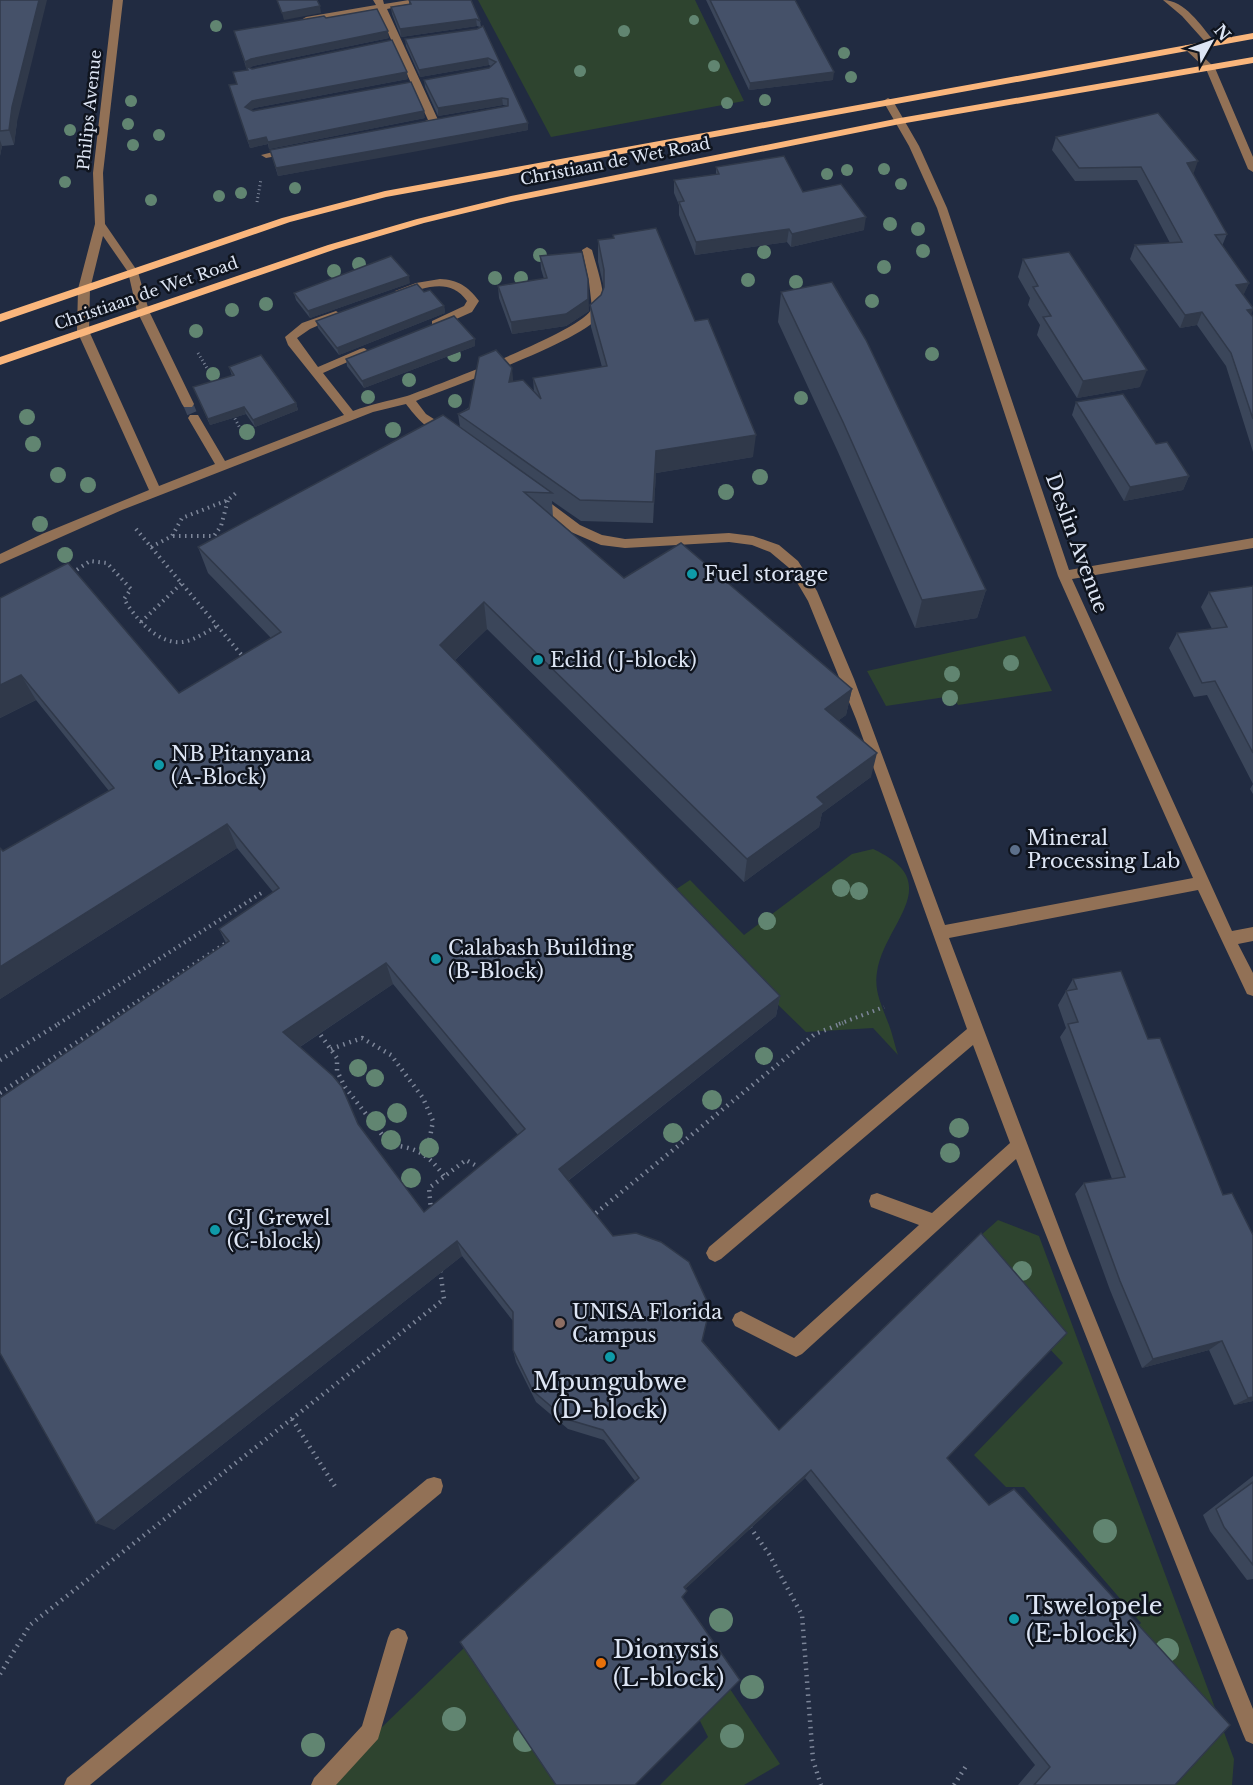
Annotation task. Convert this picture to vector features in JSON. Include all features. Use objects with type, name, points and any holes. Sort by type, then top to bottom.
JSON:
[{"type":"main road","name":"Christiaan de Wet Road","points":[[0,318],[286,220],[385,194],[1253,36]]},
{"type":"main road","name":"Christiaan de Wet Road","points":[[0,361],[376,233],[421,220],[511,199],[900,121],[1253,60]]},
{"type":"street","name":"Philips Avenue","points":[[83,332],[84,289],[100,224],[98,173],[118,0]]},
{"type":"street","points":[[301,21],[379,3],[424,0]]},
{"type":"street","points":[[1168,0],[1211,43]]},
{"type":"street","points":[[379,3],[397,42],[421,82],[434,122]]},
{"type":"street","points":[[386,45],[408,41]]},
{"type":"street","points":[[1188,47],[1210,68],[1253,170]]},
{"type":"street","points":[[404,85],[421,82]]},
{"type":"street","name":"Deslin Avenue","points":[[888,101],[942,208],[1064,576],[1228,939],[1253,989]]},
{"type":"street","points":[[400,129],[446,120]]},
{"type":"street","points":[[266,155],[299,149]]},
{"type":"street","points":[[100,224],[133,272],[144,311],[188,404]]},
{"type":"street","points":[[0,559],[45,537],[351,416],[409,399],[552,342],[588,321],[596,313],[598,303],[587,250]]},
{"type":"street","points":[[392,295],[436,281],[454,285],[470,295],[473,301],[468,309],[425,328]]},
{"type":"street","points":[[349,310],[306,326],[291,337],[315,372],[351,416]]},
{"type":"street","points":[[83,332],[156,493]]},
{"type":"street","points":[[315,372],[370,350]]},
{"type":"street","points":[[409,399],[422,417],[460,442]]},
{"type":"street","points":[[194,418],[223,467]]},
{"type":"street","points":[[524,489],[578,530],[597,539],[642,546],[741,537],[761,542],[792,562],[805,583],[846,675],[882,767],[1017,1147],[1253,1734]]},
{"type":"street","points":[[1064,576],[1253,543]]},
{"type":"street","points":[[940,933],[1203,883]]},
{"type":"street","points":[[1228,939],[1253,934]]},
{"type":"street","points":[[715,1253],[976,1032]]},
{"type":"street","points":[[741,1320],[796,1348],[1017,1147]]},
{"type":"street","points":[[877,1201],[935,1222]]},
{"type":"street","points":[[74,1785],[434,1486]]},
{"type":"street","points":[[321,1785],[371,1732],[398,1638]]},
{"type":"path","points":[[198,353],[221,393]]},
{"type":"path","points":[[232,414],[255,454]]},
{"type":"path","points":[[172,536],[182,518],[228,500],[237,492]]},
{"type":"path","points":[[151,547],[172,536],[214,536],[221,526],[228,500]]},
{"type":"path","points":[[134,526],[246,661]]},
{"type":"path","points":[[68,575],[90,561],[107,563],[130,589],[124,599],[132,613],[158,638],[170,643],[200,636],[218,626]]},
{"type":"path","points":[[141,622],[182,583]]},
{"type":"path","points":[[0,1060],[263,892]]},
{"type":"path","points":[[223,918],[230,927]]},
{"type":"path","points":[[0,1093],[236,936]]},
{"type":"path","points":[[587,1220],[815,1034],[884,1007]]},
{"type":"path","points":[[309,1021],[337,1058],[337,1071],[345,1087],[390,1145],[427,1153],[444,1176]]},
{"type":"path","points":[[331,1049],[362,1038],[391,1055],[423,1098],[433,1121],[427,1153]]},
{"type":"path","points":[[432,1220],[429,1188],[465,1160],[486,1172]]},
{"type":"path","points":[[0,1674],[30,1625],[444,1299],[439,1265]]},
{"type":"path","points":[[292,1419],[336,1488]]},
{"type":"path","points":[[750,1527],[770,1554],[802,1615],[813,1760],[821,1785]]},
{"type":"path","points":[[954,1785],[968,1763]]},
{"type":"green space","points":[[478,0],[695,0],[744,101],[551,137]]},
{"type":"green space","points":[[1025,636],[1052,691],[958,705],[952,696],[886,706],[867,671]]},
{"type":"green space","points":[[873,849],[895,862],[906,876],[909,890],[906,905],[882,954],[876,979],[879,997],[898,1055],[873,1028],[806,1032],[666,896],[690,880],[744,935],[852,854]]},
{"type":"green space","points":[[998,1220],[1039,1236],[1234,1759],[1232,1785],[1175,1785],[1132,1631],[1141,1623],[1024,1487],[1006,1487],[974,1455],[1063,1363],[960,1254]]},
{"type":"green space","points":[[466,1646],[560,1785],[322,1785]]},
{"type":"green space","points":[[730,1689],[780,1764],[744,1785],[660,1785],[708,1737],[699,1719]]},
{"type":"building","points":[[0,0],[39,0],[12,107],[9,130],[0,131]]},
{"type":"building","points":[[277,0],[317,0],[320,6],[282,13]]},
{"type":"building","points":[[409,0],[471,0],[480,21],[476,19],[400,29],[391,7],[411,4]]},
{"type":"building","points":[[710,0],[795,0],[834,72],[750,83]]},
{"type":"building","points":[[377,9],[388,31],[245,62],[234,31],[324,16],[326,18]]},
{"type":"building","points":[[483,26],[528,123],[276,168],[270,150],[508,106],[508,99],[502,98],[438,108],[424,80],[489,68],[496,62],[488,58],[419,70],[405,39],[477,29]]},
{"type":"building","points":[[392,40],[407,72],[252,101],[245,107],[253,111],[411,82],[424,111],[268,142],[266,137],[248,141],[229,85],[237,84],[233,72],[248,70],[246,66],[252,69]]},
{"type":"building","points":[[1158,113],[1198,161],[1187,163],[1227,234],[1215,235],[1249,283],[1236,285],[1253,308],[1247,310],[1253,317],[1253,419],[1231,353],[1202,312],[1185,315],[1135,245],[1182,242],[1141,167],[1079,168],[1056,137]]},
{"type":"building","points":[[784,156],[803,192],[841,184],[866,217],[792,234],[789,229],[696,242],[679,202],[684,201],[674,180],[719,174],[716,167]]},
{"type":"building","points":[[656,228],[695,321],[708,319],[756,435],[656,451],[653,502],[580,500],[458,414],[469,409],[479,357],[496,350],[512,368],[509,382],[523,380],[541,399],[533,378],[607,366],[590,305],[601,295],[604,287],[604,270],[598,240],[614,238],[613,235]]},
{"type":"building","points":[[582,252],[588,279],[588,299],[566,314],[511,322],[498,286],[547,278],[540,256]]},
{"type":"building","points":[[1069,252],[1147,370],[1083,381],[1043,317],[1051,316],[1033,287],[1038,286],[1023,259]]},
{"type":"building","points":[[391,256],[409,276],[308,311],[294,293]]},
{"type":"building","points":[[832,282],[866,340],[986,590],[922,600],[843,422],[781,292]]},
{"type":"building","points":[[417,284],[424,292],[430,290],[444,306],[337,348],[316,321]]},
{"type":"building","points":[[454,316],[475,339],[362,381],[346,359]]},
{"type":"building","points":[[261,355],[296,403],[253,420],[244,407],[208,419],[193,387],[234,375],[229,367]]},
{"type":"building","points":[[1123,394],[1156,444],[1167,442],[1189,476],[1130,487],[1076,402]]},
{"type":"building","points":[[443,415],[552,493],[524,492],[624,578],[681,543],[852,689],[825,709],[877,753],[817,797],[824,804],[747,859],[484,602],[440,645],[780,996],[559,1169],[613,1236],[636,1233],[661,1242],[689,1262],[706,1299],[707,1320],[702,1341],[779,1430],[981,1233],[1067,1333],[947,1458],[989,1505],[1014,1489],[1230,1725],[1175,1785],[1034,1785],[1050,1767],[811,1470],[684,1587],[687,1591],[682,1597],[740,1680],[635,1785],[556,1785],[460,1642],[639,1478],[603,1430],[566,1419],[533,1391],[513,1350],[513,1312],[457,1241],[96,1523],[0,1353],[0,1098],[229,941],[219,929],[279,888],[227,824],[0,967],[0,848],[3,851],[114,788],[21,675],[0,685],[0,598],[68,563],[179,693],[281,632],[198,547]],"holes":[[[386,963],[525,1129],[424,1212],[358,1124],[342,1087],[333,1076],[283,1032]]]},
{"type":"building","points":[[1253,586],[1253,753],[1215,681],[1202,683],[1177,633],[1227,627],[1209,592]]},
{"type":"building","points":[[1121,971],[1148,1039],[1160,1038],[1223,1195],[1232,1193],[1253,1235],[1253,1397],[1248,1398],[1222,1341],[1153,1359],[1120,1281],[1084,1183],[1125,1177],[1068,1024],[1078,1022],[1066,991],[1077,989],[1073,979]]},
{"type":"building","points":[[1253,1482],[1253,1565],[1224,1527],[1216,1509]]},
{"type":"tunnel","points":[[188,404],[194,418]]},
{"type":"place","name":"Fuel storage","points":[[692,574]]},
{"type":"place","name":"Eclid (J-block)","points":[[538,660]]},
{"type":"place","name":"NB Pitanyana (A-Block)","points":[[159,765]]},
{"type":"place","name":"Mineral Processing Lab","points":[[1015,850]]},
{"type":"place","name":"Calabash Building (B-Block)","points":[[436,959]]},
{"type":"place","name":"GJ Grewel (C-block)","points":[[215,1230]]},
{"type":"place","name":"UNISA Florida Campus","points":[[560,1323]]},
{"type":"place","name":"Mpungubwe (D-block)","points":[[610,1357]]},
{"type":"place","name":"Tswelopele (E-block)","points":[[1014,1619]]},
{"type":"place","name":"Dionysis (L-block)","points":[[601,1663]]}]
